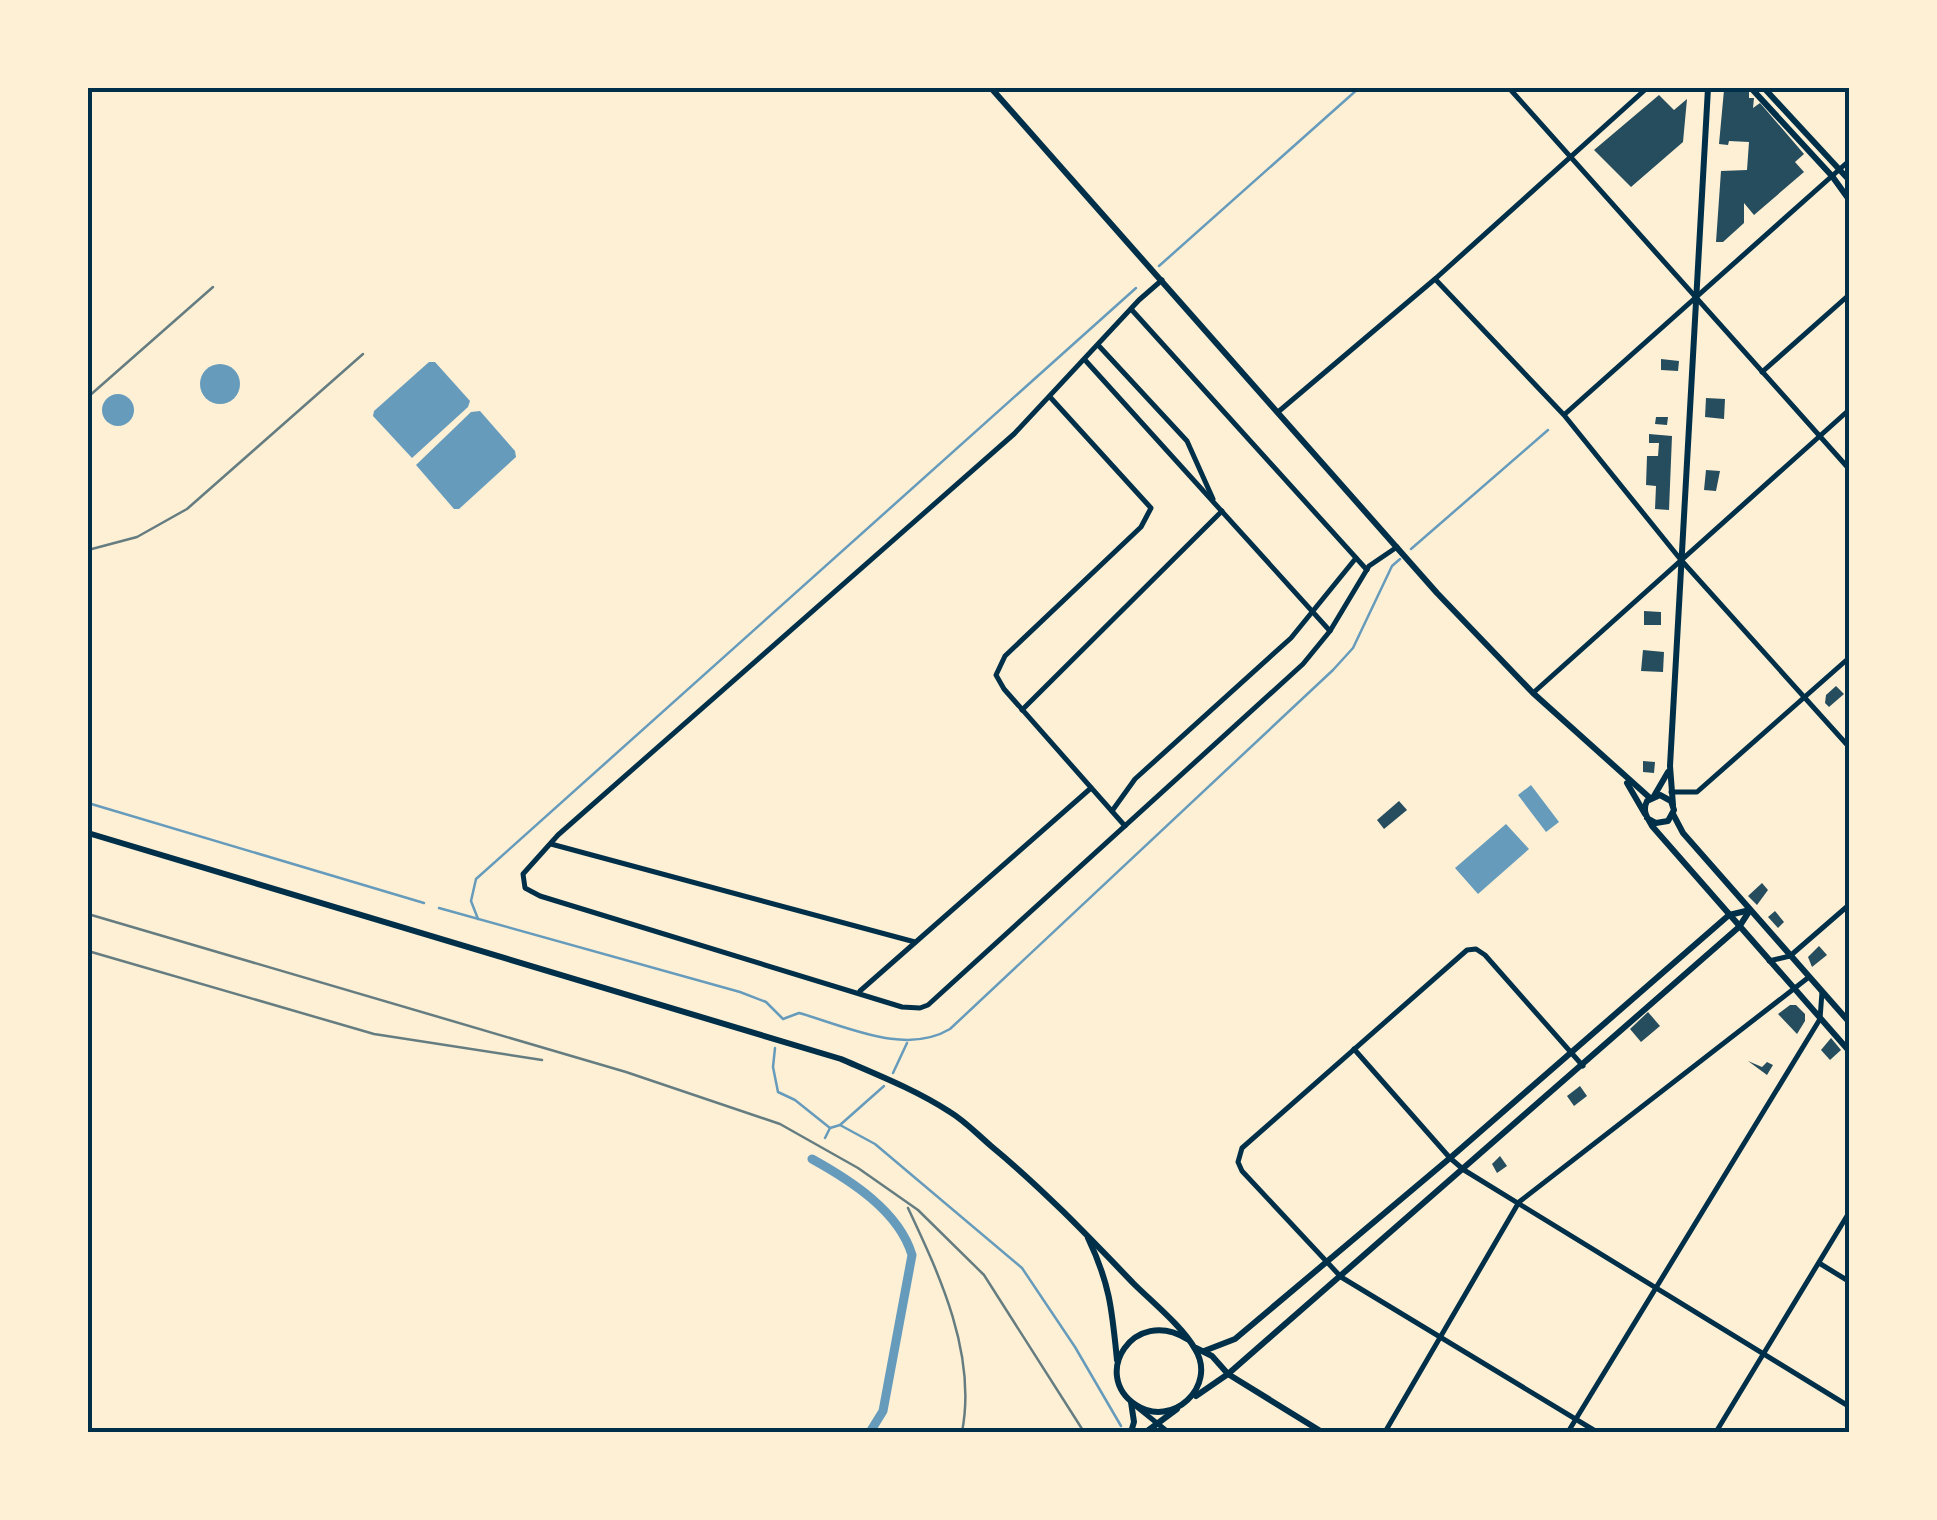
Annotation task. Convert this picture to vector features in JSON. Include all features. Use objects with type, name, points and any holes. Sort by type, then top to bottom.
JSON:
[{"type":"main road","points":[[991,88],[1397,547],[1533,693],[1624,778],[1652,797],[1665,796],[1673,810]]},
{"type":"main road","points":[[1751,88],[1832,176],[1850,202]]},
{"type":"main road","points":[[1764,88],[1850,181]]},
{"type":"main road","points":[[1708,89],[1670,766],[1673,810],[1678,828],[1850,1022]]},
{"type":"main road","points":[[1646,816],[1645,805],[1665,782],[1670,766]]},
{"type":"main road","points":[[1624,778],[1646,816],[1850,1052]]},
{"type":"main road","points":[[1646,816],[1660,824],[1673,810]]},
{"type":"main road","points":[[88,833],[841,1059],[897,1083],[951,1112],[1024,1173],[1187,1339],[1201,1364],[1201,1377],[1188,1401]]},
{"type":"main road","points":[[1195,1348],[1204,1350],[1229,1343],[1450,1158],[1729,914],[1750,910]]},
{"type":"main road","points":[[1146,1432],[1228,1374],[1584,1066],[1739,927],[1750,910]]},
{"type":"main road","points":[[1085,1232],[1105,1273],[1121,1388],[1133,1404],[1131,1432]]},
{"type":"main road","points":[[1118,1364],[1129,1342],[1151,1330],[1176,1332],[1187,1339]]},
{"type":"main road","points":[[1204,1350],[1228,1374],[1322,1432]]},
{"type":"main road","points":[[1133,1404],[1163,1412],[1177,1409]]},
{"type":"street","points":[[1509,88],[1850,470]]},
{"type":"street","points":[[1278,412],[1435,279],[1647,88]]},
{"type":"street","points":[[1564,415],[1850,160]]},
{"type":"street","points":[[1435,279],[1564,415],[1682,560],[1850,748]]},
{"type":"street","points":[[1162,280],[976,469],[551,844],[523,874],[522,882],[532,893],[911,1009],[928,1005],[1303,664],[1330,631],[1366,570],[1397,547]]},
{"type":"street","points":[[1762,372],[1850,294]]},
{"type":"street","points":[[1131,308],[1366,570]]},
{"type":"street","points":[[1098,346],[1187,441],[1214,502]]},
{"type":"street","points":[[1085,360],[1330,631]]},
{"type":"street","points":[[1050,397],[1150,508],[1141,527],[998,666],[998,682],[1125,826]]},
{"type":"street","points":[[1533,693],[1850,410]]},
{"type":"street","points":[[1022,710],[1222,511]]},
{"type":"street","points":[[1112,811],[1134,779],[1292,638],[1356,558]]},
{"type":"street","points":[[1672,792],[1697,792],[1850,657]]},
{"type":"street","points":[[859,992],[1091,788]]},
{"type":"street","points":[[551,844],[915,942]]},
{"type":"street","points":[[1769,960],[1790,956],[1850,904]]},
{"type":"street","points":[[1584,1066],[1484,955],[1471,949],[1459,955],[1242,1148],[1238,1158],[1242,1171],[1341,1276],[1597,1432]]},
{"type":"street","points":[[1385,1432],[1518,1202],[1809,977]]},
{"type":"street","points":[[1568,1432],[1820,1019],[1822,992]]},
{"type":"street","points":[[1354,1049],[1464,1170],[1850,1407]]},
{"type":"street","points":[[1716,1432],[1850,1211]]},
{"type":"street","points":[[1819,1263],[1850,1282]]},
{"type":"street","points":[[1133,1404],[1168,1432]]},
{"type":"water","points":[[429,362],[435,362],[470,401],[412,458],[373,416]]},
{"type":"water","points":[[220,364],[234,370],[240,384],[234,398],[220,404],[206,398],[200,384],[206,370]]},
{"type":"water","points":[[118,394],[129,399],[134,410],[129,421],[118,426],[107,421],[102,410],[107,399]]},
{"type":"water","points":[[480,411],[516,457],[459,509],[454,509],[416,465],[471,412]]},
{"type":"water","points":[[1531,785],[1559,822],[1546,832],[1518,795]]},
{"type":"water","points":[[1506,824],[1529,849],[1478,894],[1455,868]]},
{"type":"building","points":[[1724,90],[1749,92],[1749,98],[1754,98],[1753,108],[1760,103],[1804,154],[1795,162],[1804,172],[1754,215],[1744,203],[1744,223],[1723,242],[1716,242],[1721,171],[1747,170],[1749,142],[1719,144]]},
{"type":"building","points":[[1659,95],[1674,110],[1687,99],[1683,142],[1631,187],[1594,150]]},
{"type":"building","points":[[1661,359],[1679,361],[1678,371],[1661,370]]},
{"type":"building","points":[[1706,398],[1725,399],[1724,419],[1705,417]]},
{"type":"building","points":[[1656,417],[1668,417],[1667,425],[1655,424]]},
{"type":"building","points":[[1649,434],[1672,436],[1669,510],[1655,509],[1656,486],[1646,485],[1647,456],[1658,456],[1659,443],[1649,443]]},
{"type":"building","points":[[1706,470],[1720,471],[1716,491],[1704,490]]},
{"type":"building","points":[[1644,611],[1661,612],[1661,625],[1644,625]]},
{"type":"building","points":[[1643,650],[1664,652],[1663,672],[1641,671]]},
{"type":"building","points":[[1836,686],[1844,694],[1829,707],[1826,695]]},
{"type":"building","points":[[1643,761],[1655,762],[1654,773],[1643,772]]},
{"type":"building","points":[[1399,801],[1407,810],[1384,829],[1377,820]]},
{"type":"building","points":[[1762,883],[1768,890],[1757,905],[1748,896]]},
{"type":"building","points":[[1775,911],[1784,922],[1778,928],[1768,917]]},
{"type":"building","points":[[1819,946],[1827,955],[1812,967],[1808,957]]},
{"type":"building","points":[[1796,1005],[1805,1014],[1797,1034],[1778,1014]]},
{"type":"building","points":[[1648,1012],[1660,1026],[1641,1042],[1630,1029]]},
{"type":"building","points":[[1831,1038],[1841,1050],[1830,1060],[1821,1050]]},
{"type":"building","points":[[1748,1061],[1762,1067],[1767,1062],[1773,1065],[1767,1075]]},
{"type":"building","points":[[1580,1086],[1587,1096],[1574,1106],[1567,1096]]},
{"type":"building","points":[[1500,1156],[1507,1166],[1497,1173],[1492,1164]]},
{"type":"waterway","points":[[1159,266],[1359,88]]},
{"type":"waterway","points":[[478,919],[471,901],[476,879],[1136,288]]},
{"type":"waterway","points":[[1411,549],[1548,430]]},
{"type":"waterway","points":[[783,1019],[799,1013],[895,1039],[933,1037],[950,1029],[1333,670],[1353,648],[1392,566],[1400,559]]},
{"type":"waterway","points":[[88,803],[424,903]]},
{"type":"waterway","points":[[439,908],[740,992],[766,1002],[782,1018]]},
{"type":"waterway","points":[[893,1073],[907,1043]]},
{"type":"waterway","points":[[775,1048],[773,1067],[778,1092],[795,1100],[830,1128]]},
{"type":"waterway","points":[[825,1138],[830,1128],[840,1125],[884,1086]]},
{"type":"waterway","points":[[840,1125],[875,1144],[1022,1268],[1121,1426]]},
{"type":"waterway","points":[[812,1159],[857,1187],[885,1211],[906,1239],[912,1255],[883,1411],[870,1432]]},
{"type":"railway","points":[[88,397],[213,287]]},
{"type":"railway","points":[[88,550],[137,537],[187,509],[363,354]]},
{"type":"railway","points":[[88,914],[626,1072],[780,1124],[858,1168],[918,1210],[984,1275],[1084,1432]]},
{"type":"railway","points":[[88,951],[374,1034],[542,1060]]},
{"type":"railway","points":[[908,1208],[943,1288],[960,1345],[965,1403],[962,1432]]}]
